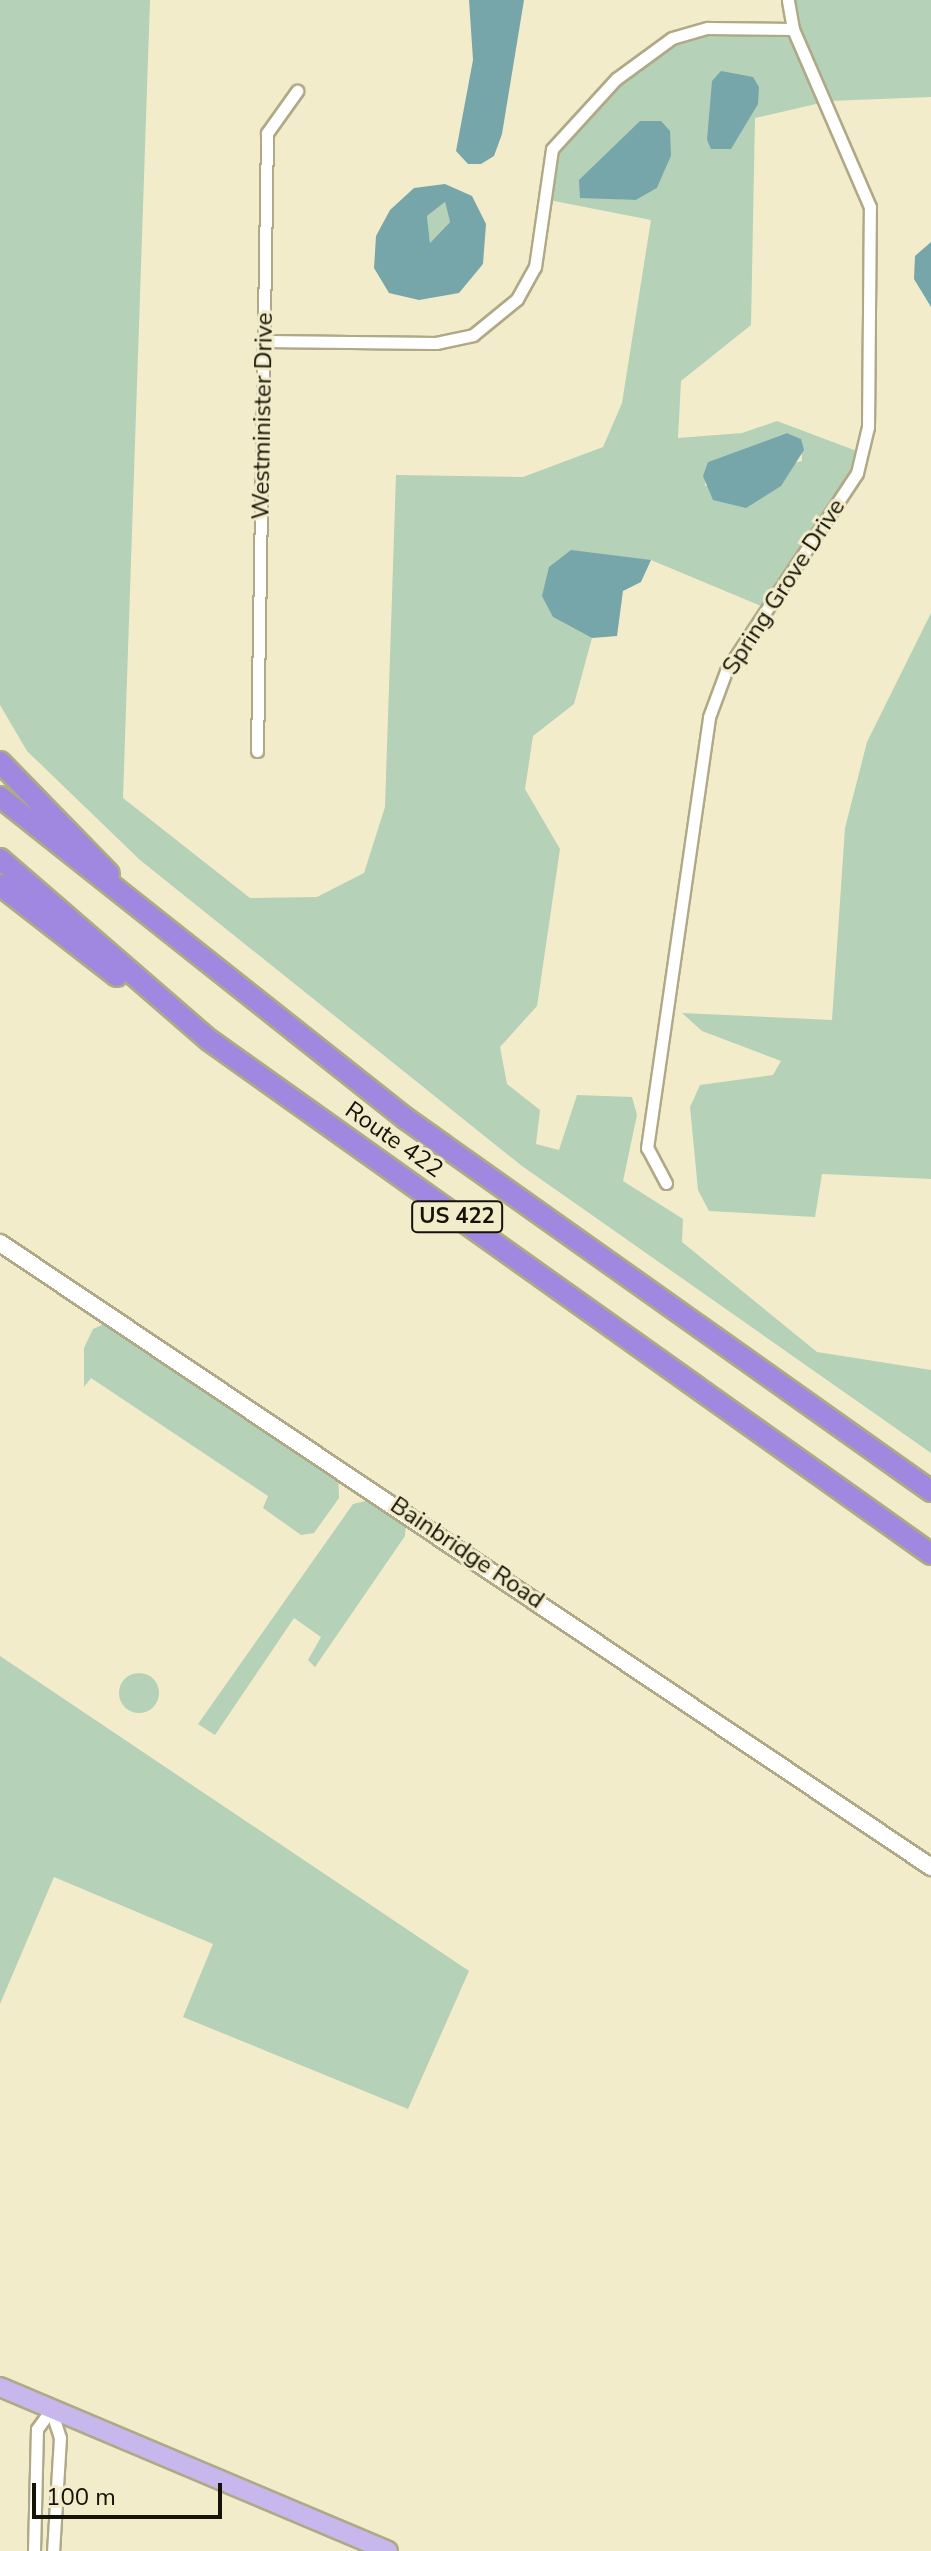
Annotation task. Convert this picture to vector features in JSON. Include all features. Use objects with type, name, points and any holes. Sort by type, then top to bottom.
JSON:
[{"type":"highway","points":[[0,762],[94,862],[316,1050]]},
{"type":"highway","name":"Route 422","points":[[0,797],[316,1050],[931,1491]]},
{"type":"highway","name":"Route 422","points":[[0,859],[209,1040],[931,1554]]},
{"type":"highway","points":[[0,885],[209,1040]]},
{"type":"main road","points":[[0,2387],[388,2551]]},
{"type":"street","name":"Spring Grove Drive","points":[[666,1183],[647,1148],[709,717],[726,671],[857,473],[868,427],[870,207],[857,164],[793,29],[788,0]]},
{"type":"street","points":[[264,341],[436,343],[473,335],[517,299],[535,267],[552,149],[616,79],[684,34],[793,29]]},
{"type":"street","name":"Westminister Drive","points":[[257,751],[267,133],[297,91]]},
{"type":"street","name":"Bainbridge Road","points":[[0,1243],[931,1867]]},
{"type":"street","points":[[34,2551],[37,2429],[51,2410]]},
{"type":"street","points":[[51,2410],[60,2438],[53,2551]]},
{"type":"green space","points":[[0,0],[150,0],[123,798],[250,898],[317,897],[364,873],[385,807],[396,475],[523,477],[603,447],[622,403],[651,220],[544,199],[552,149],[616,79],[672,38],[708,28],[792,29],[788,0],[931,0],[931,97],[829,101],[755,118],[751,325],[681,381],[678,438],[742,433],[777,421],[862,453],[857,473],[768,609],[651,560],[553,617],[592,638],[574,704],[533,736],[525,789],[560,849],[537,1006],[500,1047],[507,1084],[540,1110],[536,1144],[559,1150],[577,1095],[632,1097],[637,1115],[623,1181],[683,1219],[682,1242],[817,1352],[931,1370],[931,1453],[522,1166],[140,860],[27,751],[0,705]],"holes":[[[671,156],[657,188],[636,200],[580,197]],[[787,433],[801,439],[802,461],[705,486],[708,462]]]},
{"type":"green space","points":[[445,202],[450,222],[430,243],[427,216]]},
{"type":"green space","points":[[931,613],[931,1179],[822,1174],[815,1217],[709,1211],[698,1190],[690,1107],[700,1085],[773,1075],[781,1061],[702,1031],[682,1013],[832,1020],[845,828],[867,742]]},
{"type":"green space","points":[[115,1319],[338,1466],[339,1498],[314,1533],[301,1535],[263,1508],[268,1496],[91,1378],[84,1387],[84,1348],[93,1329]]},
{"type":"green space","points":[[370,1500],[406,1524],[405,1536],[315,1667],[308,1660],[321,1637],[294,1618],[215,1735],[198,1724],[353,1504]]},
{"type":"green space","points":[[0,1656],[469,1971],[408,2109],[183,2017],[213,1944],[54,1877],[0,2004]]},
{"type":"green space","points":[[139,1673],[153,1679],[159,1693],[153,1707],[139,1713],[125,1707],[119,1693],[125,1679]]},
{"type":"water","points":[[469,0],[524,0],[502,134],[494,156],[481,164],[468,164],[456,151],[473,60]]},
{"type":"water","points":[[721,71],[753,77],[759,87],[758,104],[731,149],[711,149],[707,140],[712,81]]},
{"type":"water","points":[[640,121],[661,121],[670,131],[671,156],[657,188],[636,200],[580,198],[579,180]]},
{"type":"water","points":[[445,184],[472,196],[486,224],[483,264],[459,293],[419,300],[389,293],[374,268],[376,236],[390,210],[414,188]],"holes":[[[445,202],[450,222],[430,243],[427,216]]]},
{"type":"water","points":[[931,242],[931,307],[914,279],[915,256]]},
{"type":"water","points":[[787,433],[801,439],[804,450],[781,486],[746,508],[713,500],[703,476],[708,462]]},
{"type":"water","points":[[571,550],[651,560],[641,582],[623,591],[617,636],[592,638],[553,617],[542,596],[549,567]]}]
